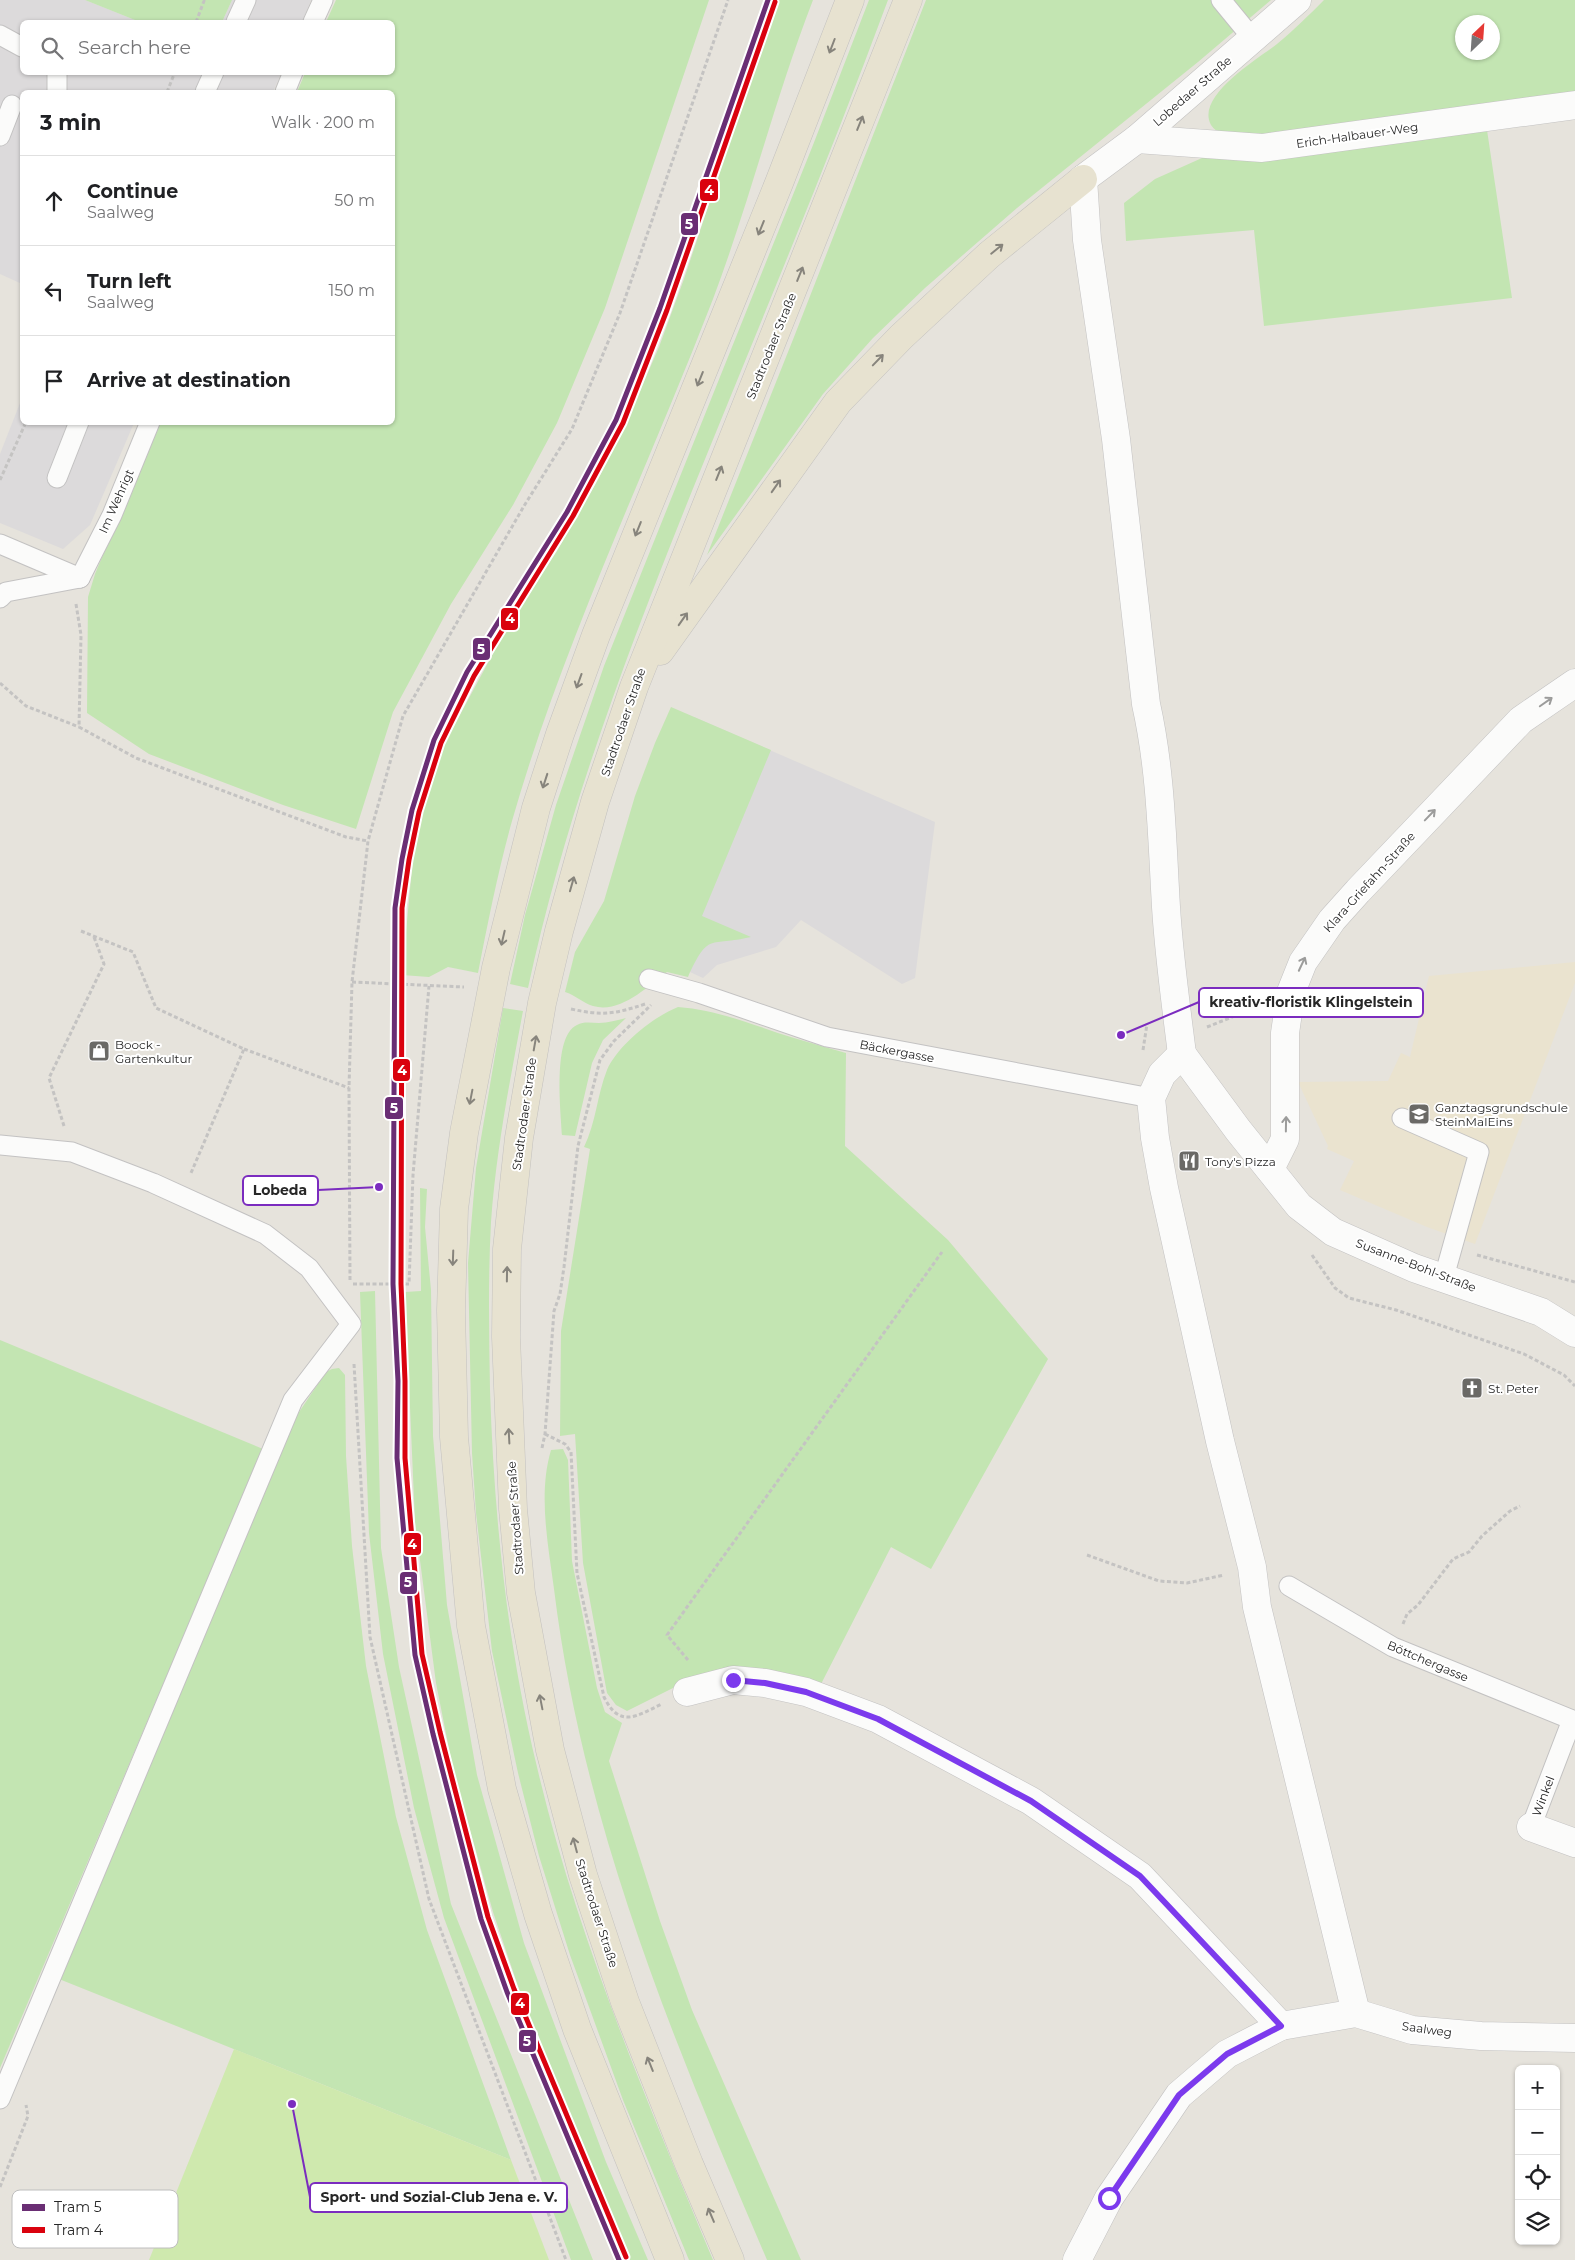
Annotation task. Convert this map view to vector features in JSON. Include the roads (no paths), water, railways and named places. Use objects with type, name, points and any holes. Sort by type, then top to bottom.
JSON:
[{"type":"main road","points":[[670,2260],[577,2028],[538,1914],[502,1789],[471,1626],[454,1437],[451,1311],[454,1209],[464,1134],[496,968],[536,808],[560,734],[599,626],[776,192],[850,0]]},
{"type":"main road","name":"Stadtrodaer Straße","points":[[730,2260],[626,2002],[583,1876],[550,1750],[520,1593],[513,1508],[506,1317],[508,1249],[519,1138],[542,1003],[558,931],[595,802],[634,687],[908,0]]},
{"type":"main road","points":[[634,687],[838,402],[901,337],[989,255],[1083,179]]},
{"type":"street","name":"Lobedaer Straße","points":[[1083,179],[1137,139],[1297,0]]},
{"type":"street","name":"Erich-Halbauer-Weg","points":[[1137,139],[1262,148],[1575,105]]},
{"type":"street","points":[[1083,179],[1087,240],[1116,439],[1146,704],[1159,785],[1166,910],[1182,1054],[1162,1074],[1151,1098],[1155,1138],[1164,1188],[1220,1440],[1252,1567],[1258,1607],[1356,2013]]},
{"type":"street","name":"Klara-Griefahn-Straße","points":[[1270,1169],[1285,1139],[1285,1033],[1291,992],[1307,954],[1332,920],[1358,891],[1521,720],[1575,683]]},
{"type":"street","name":"Susanne-Bohl-Straße","points":[[1182,1054],[1238,1130],[1300,1206],[1333,1232],[1393,1259],[1541,1312],[1575,1333]]},
{"type":"street","points":[[698,1688],[733,1680],[757,1682],[806,1692],[878,1719],[1031,1801],[1140,1876],[1281,2026]]},
{"type":"street","name":"Winkel","points":[[1530,1827],[1575,1843]]},
{"type":"street","name":"Saalweg","points":[[1077,2260],[1109,2198],[1179,2095],[1227,2054],[1281,2026],[1356,2013],[1412,2030],[1480,2036],[1575,2038]]},
{"type":"lane","points":[[237,20],[246,0]]},
{"type":"lane","points":[[314,20],[323,0]]},
{"type":"lane","points":[[1222,0],[1253,39]]},
{"type":"lane","points":[[0,35],[20,46]]},
{"type":"lane","points":[[57,75],[57,90]]},
{"type":"lane","points":[[206,90],[213,75]]},
{"type":"lane","points":[[286,90],[292,75]]},
{"type":"lane","points":[[0,136],[12,104]]},
{"type":"lane","points":[[57,478],[78,425]]},
{"type":"lane","name":"Im Wehrigt","points":[[80,578],[112,515],[149,425]]},
{"type":"lane","points":[[0,544],[80,578]]},
{"type":"lane","points":[[0,598],[6,592],[80,578]]},
{"type":"lane","name":"Bäckergasse","points":[[649,979],[699,993],[827,1038],[1151,1098]]},
{"type":"lane","points":[[1402,1118],[1479,1152],[1444,1277]]},
{"type":"lane","points":[[0,1145],[72,1152],[153,1183],[265,1234],[309,1268],[352,1324],[293,1400],[0,2099]]},
{"type":"lane","name":"Böttchergasse","points":[[1289,1586],[1393,1647],[1574,1721]]},
{"type":"lane","name":"Winkel","points":[[1530,1827],[1574,1721]]},
{"type":"tram line","name":"5","points":[[619,2260],[507,1992],[481,1919],[433,1734],[415,1655],[397,1458],[398,1381],[393,1284],[395,908],[412,810],[434,740],[467,672],[567,512],[616,420],[660,308],[768,0]]},
{"type":"tram line","name":"4","points":[[626,2257],[514,1989],[488,1917],[440,1732],[422,1654],[405,1458],[405,1381],[401,1284],[402,908],[419,812],[441,743],[474,676],[573,516],[623,423],[667,310],[775,2]]},
{"type":"place","name":"kreativ-floristik Klingelstein","points":[[1121,1035]]},
{"type":"place","name":"Boock - Gartenkultur","points":[[99,1051]]},
{"type":"place","name":"Ganztagsgrundschule SteinMalEins","points":[[1419,1114]]},
{"type":"place","name":"Tony's Pizza","points":[[1189,1161]]},
{"type":"place","name":"Lobeda","points":[[379,1187]]},
{"type":"place","name":"St. Peter","points":[[1472,1388]]},
{"type":"place","name":"Sport- und Sozial-Club Jena e. V.","points":[[292,2104]]}]
